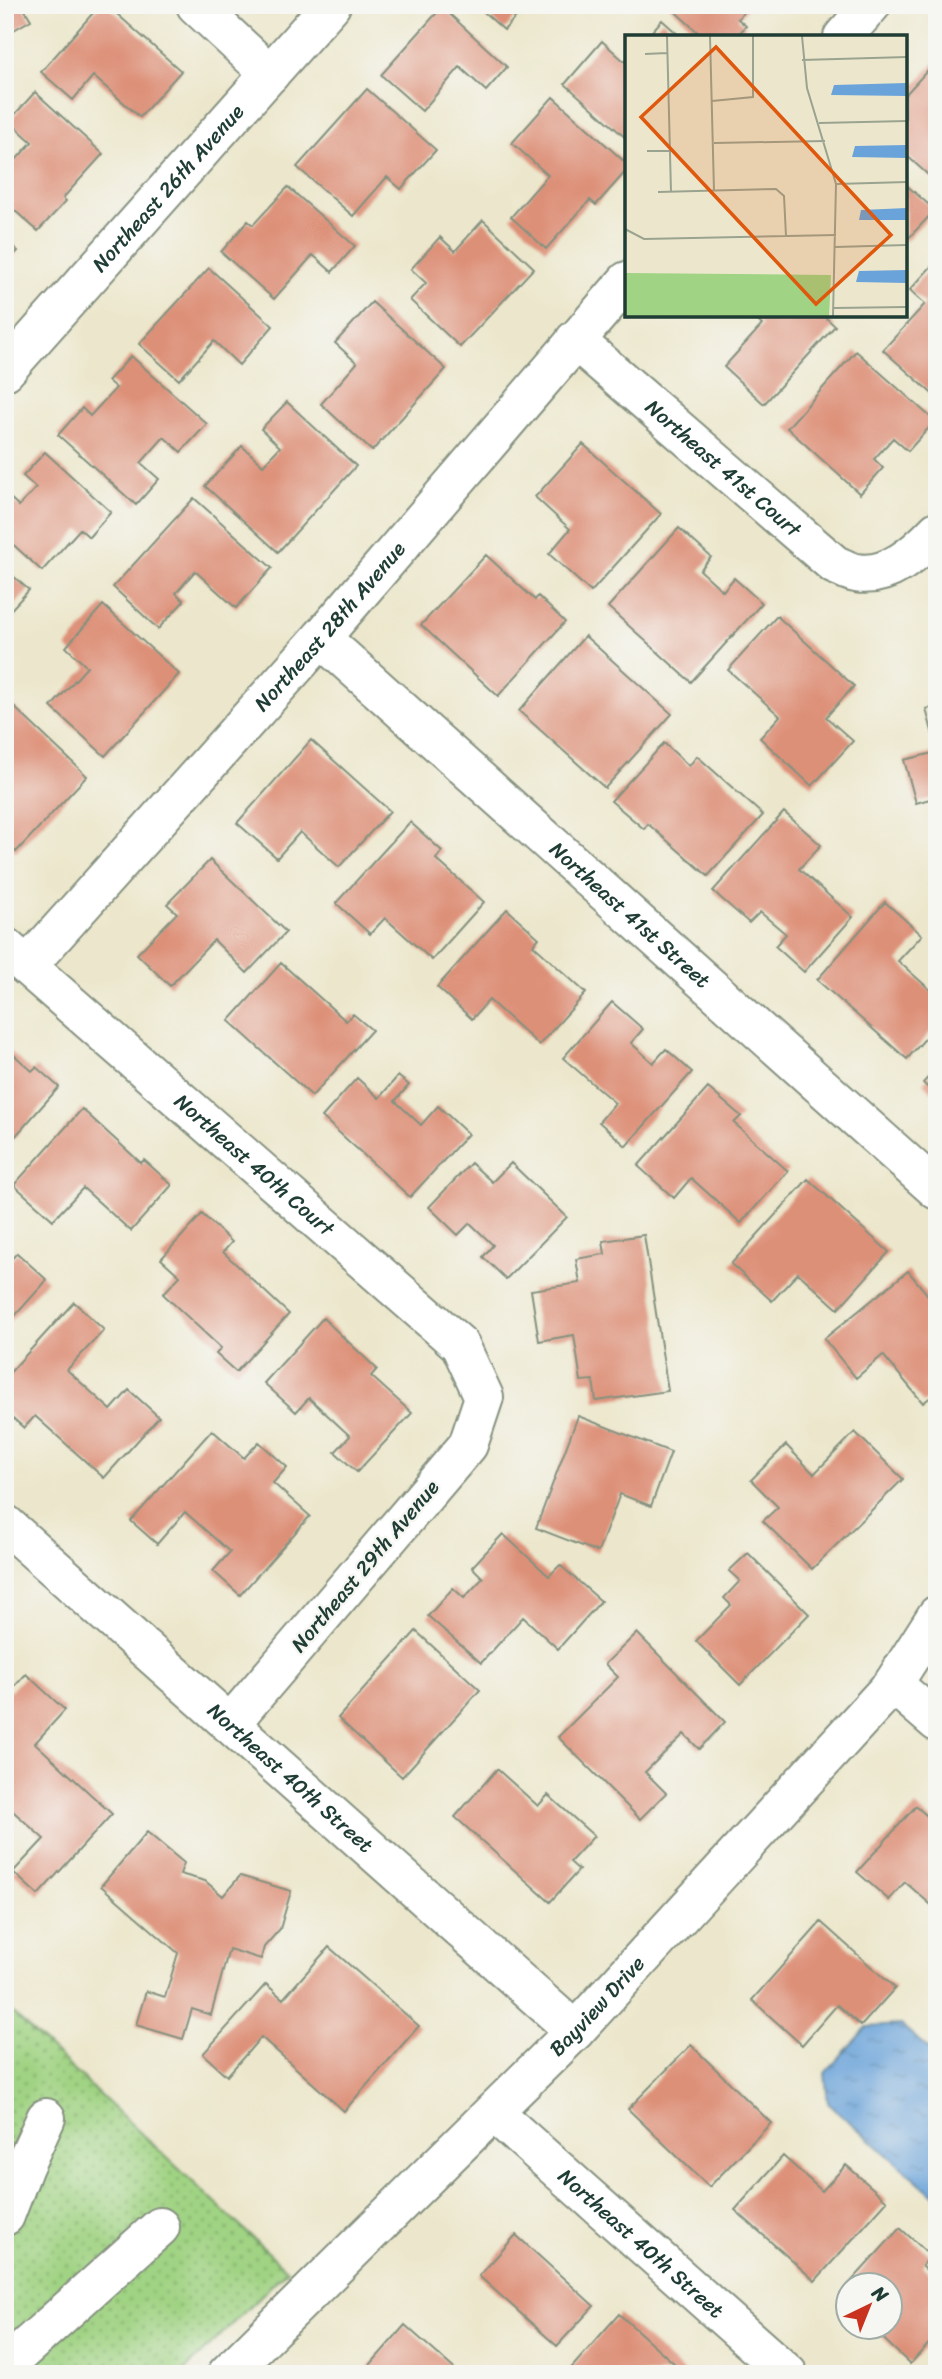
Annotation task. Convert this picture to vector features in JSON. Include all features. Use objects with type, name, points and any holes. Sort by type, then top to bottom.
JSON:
[{"type":"street","points":[[196,5],[270,74]]},
{"type":"street","name":"Northeast 26th Avenue","points":[[5,371],[331,5]]},
{"type":"street","points":[[845,35],[870,5]]},
{"type":"street","name":"Northeast 28th Avenue","points":[[16,957],[321,638],[625,283]]},
{"type":"street","name":"Northeast 41st Court","points":[[575,340],[835,565],[857,573],[880,571],[901,563],[920,549],[937,531]]},
{"type":"street","name":"Northeast 41st Street","points":[[321,638],[937,1190]]},
{"type":"street","name":"Northeast 40th Court","points":[[16,957],[460,1345],[484,1397]]},
{"type":"street","name":"Northeast 29th Avenue","points":[[230,1724],[468,1445],[484,1397]]},
{"type":"street","name":"Northeast 40th Street","points":[[5,1524],[575,2031]]},
{"type":"street","name":"Bayview Drive","points":[[227,2374],[575,2031],[894,1684],[937,1615]]},
{"type":"street","points":[[894,1684],[937,1722]]},
{"type":"street","name":"Northeast 40th Street","points":[[493,2112],[788,2374]]},
{"type":"street","points":[[5,2216],[46,2118]]},
{"type":"street","points":[[5,2366],[160,2227]]},
{"type":"green space","points":[[5,2006],[287,2270],[181,2374],[5,2374]]},
{"type":"water","points":[[901,2025],[937,2056],[937,2198],[828,2103],[825,2073],[867,2027]]},
{"type":"building","points":[[5,5],[22,5],[31,20],[5,35]]},
{"type":"building","points":[[100,5],[107,5],[181,71],[140,117],[93,76],[73,100],[41,72]]},
{"type":"building","points":[[476,5],[527,5],[504,30]]},
{"type":"building","points":[[668,5],[750,5],[738,19],[746,26],[738,35],[701,35]]},
{"type":"building","points":[[442,7],[507,67],[486,91],[460,67],[422,111],[381,75]]},
{"type":"building","points":[[662,20],[679,35],[649,35]]},
{"type":"building","points":[[602,41],[625,62],[625,137],[565,84]]},
{"type":"building","points":[[937,60],[937,183],[907,156],[907,93]]},
{"type":"building","points":[[367,89],[436,150],[401,189],[387,177],[353,216],[297,167]]},
{"type":"building","points":[[35,92],[103,154],[63,198],[66,201],[38,231],[5,202],[5,172],[32,142],[9,121]]},
{"type":"building","points":[[553,97],[625,162],[625,172],[596,205],[590,200],[546,249],[511,217],[548,175],[512,143]]},
{"type":"building","points":[[907,186],[935,210],[907,240]]},
{"type":"building","points":[[288,187],[355,246],[332,272],[313,255],[274,299],[221,252],[248,221],[253,225]]},
{"type":"building","points":[[483,220],[534,268],[460,347],[410,300],[426,283],[411,269],[440,237],[455,251]]},
{"type":"building","points":[[5,239],[18,251],[5,264]]},
{"type":"building","points":[[937,260],[937,398],[883,350],[925,304],[910,290]]},
{"type":"building","points":[[209,268],[273,326],[239,365],[214,341],[179,380],[139,344]]},
{"type":"building","points":[[372,302],[446,369],[372,451],[321,404],[357,363],[335,343]]},
{"type":"building","points":[[754,317],[825,317],[835,326],[764,404],[724,367],[762,325]]},
{"type":"building","points":[[856,351],[935,421],[908,451],[893,438],[874,459],[883,468],[860,494],[787,428]]},
{"type":"building","points":[[131,356],[207,424],[181,452],[164,437],[141,463],[159,479],[136,505],[58,435],[82,408],[90,416],[116,388],[108,381]]},
{"type":"building","points":[[287,402],[356,466],[278,552],[205,486],[242,446],[263,465],[280,447],[261,429]]},
{"type":"building","points":[[583,444],[661,514],[591,592],[549,554],[570,529],[535,497]]},
{"type":"building","points":[[45,452],[111,512],[89,537],[80,529],[42,571],[5,537],[5,498],[8,496],[19,506],[36,488],[23,476]]},
{"type":"building","points":[[194,498],[272,568],[236,608],[195,571],[176,593],[184,601],[158,629],[113,587]]},
{"type":"building","points":[[679,528],[711,557],[700,570],[723,591],[734,578],[762,603],[691,682],[608,607]]},
{"type":"building","points":[[486,555],[535,600],[538,596],[565,622],[498,696],[421,625]]},
{"type":"building","points":[[5,569],[29,590],[5,616]]},
{"type":"building","points":[[103,605],[179,674],[105,756],[51,707],[87,667],[66,647]]},
{"type":"building","points":[[777,616],[854,686],[826,717],[853,741],[812,786],[760,738],[780,716],[728,670]]},
{"type":"building","points":[[585,636],[672,714],[605,788],[519,711]]},
{"type":"building","points":[[11,704],[87,776],[16,852],[5,842],[5,710]]},
{"type":"building","points":[[937,706],[937,746],[936,746],[926,709]]},
{"type":"building","points":[[311,740],[390,811],[339,867],[300,832],[277,858],[237,823]]},
{"type":"building","points":[[664,743],[689,766],[697,756],[763,815],[708,876],[648,824],[644,829],[611,801]]},
{"type":"building","points":[[937,752],[937,797],[916,803],[904,760]]},
{"type":"building","points":[[784,812],[821,845],[799,869],[853,917],[804,972],[775,946],[786,934],[760,912],[749,923],[713,891]]},
{"type":"building","points":[[410,822],[442,851],[436,859],[484,902],[432,960],[385,918],[370,934],[336,903]]},
{"type":"building","points":[[210,860],[286,932],[247,973],[214,940],[170,986],[137,954],[177,913],[167,904]]},
{"type":"building","points":[[885,902],[922,935],[898,961],[937,996],[937,1025],[907,1059],[817,980]]},
{"type":"building","points":[[507,909],[539,938],[533,945],[586,993],[539,1045],[489,1000],[472,1019],[437,987]]},
{"type":"building","points":[[281,963],[346,1021],[353,1014],[372,1030],[312,1096],[229,1021]]},
{"type":"building","points":[[612,1002],[643,1029],[631,1043],[653,1063],[666,1049],[692,1072],[626,1146],[599,1122],[615,1103],[563,1058]]},
{"type":"building","points":[[5,1047],[32,1071],[36,1067],[59,1087],[13,1139],[5,1132]]},
{"type":"building","points":[[937,1068],[937,1096],[923,1083]]},
{"type":"building","points":[[398,1076],[409,1085],[395,1101],[421,1125],[438,1106],[468,1134],[410,1197],[322,1117],[357,1078],[379,1098]]},
{"type":"building","points":[[708,1088],[741,1116],[734,1123],[788,1171],[741,1223],[691,1178],[674,1198],[638,1166]]},
{"type":"building","points":[[82,1109],[141,1163],[144,1160],[172,1185],[131,1231],[83,1188],[53,1220],[14,1185]]},
{"type":"building","points":[[471,1163],[492,1182],[511,1163],[567,1217],[506,1279],[483,1257],[493,1245],[470,1223],[458,1235],[429,1207]]},
{"type":"building","points":[[808,1179],[889,1252],[838,1309],[798,1273],[772,1301],[731,1264]]},
{"type":"building","points":[[202,1214],[232,1242],[223,1252],[289,1314],[236,1372],[216,1354],[221,1348],[163,1294],[180,1276],[161,1259]]},
{"type":"building","points":[[644,1235],[668,1391],[596,1401],[593,1380],[581,1381],[574,1335],[539,1341],[531,1290],[580,1283],[576,1259],[605,1254],[603,1241]]},
{"type":"building","points":[[17,1253],[47,1280],[5,1327],[5,1266]]},
{"type":"building","points":[[908,1271],[937,1306],[933,1312],[937,1316],[937,1392],[923,1403],[883,1355],[856,1378],[824,1339]]},
{"type":"building","points":[[74,1302],[104,1330],[67,1370],[111,1410],[129,1390],[159,1417],[104,1478],[35,1416],[24,1428],[5,1411],[5,1378]]},
{"type":"building","points":[[323,1318],[377,1369],[371,1376],[412,1413],[357,1472],[335,1452],[350,1436],[309,1398],[296,1412],[264,1383]]},
{"type":"building","points":[[578,1416],[671,1452],[651,1506],[620,1494],[598,1552],[536,1528]]},
{"type":"building","points":[[212,1430],[244,1458],[259,1442],[287,1467],[273,1483],[310,1516],[240,1595],[213,1571],[230,1552],[185,1512],[157,1544],[131,1521]]},
{"type":"building","points":[[855,1432],[903,1479],[812,1569],[763,1521],[778,1507],[751,1480],[786,1445],[814,1474]]},
{"type":"building","points":[[503,1534],[549,1576],[560,1565],[601,1601],[558,1649],[523,1617],[481,1663],[428,1616],[453,1588],[464,1598],[483,1578],[472,1567]]},
{"type":"building","points":[[748,1553],[809,1614],[740,1685],[696,1641],[731,1605],[724,1598],[740,1581],[729,1571]]},
{"type":"building","points":[[416,1631],[480,1690],[402,1777],[338,1718]]},
{"type":"building","points":[[637,1633],[725,1722],[699,1749],[684,1734],[645,1772],[666,1793],[640,1819],[558,1737],[618,1677],[605,1664]]},
{"type":"building","points":[[26,1674],[65,1710],[35,1743],[112,1814],[38,1895],[13,1872],[44,1839],[5,1804],[5,1697]]},
{"type":"building","points":[[497,1769],[538,1806],[548,1795],[594,1836],[570,1862],[579,1870],[550,1902],[455,1817]]},
{"type":"building","points":[[916,1806],[937,1825],[937,1910],[905,1882],[889,1900],[857,1872]]},
{"type":"building","points":[[147,1832],[184,1863],[180,1874],[205,1881],[223,1896],[240,1876],[291,1891],[280,1929],[264,1947],[261,1959],[229,1949],[211,2015],[192,2009],[183,2039],[136,2025],[146,1991],[165,1997],[178,1953],[101,1886]]},
{"type":"building","points":[[821,1922],[895,1988],[861,2026],[837,2005],[802,2045],[752,2000]]},
{"type":"building","points":[[329,1947],[419,2026],[344,2111],[261,2037],[227,2076],[203,2054],[266,1984],[283,1999]]},
{"type":"building","points":[[691,2045],[771,2123],[709,2187],[628,2109]]},
{"type":"building","points":[[783,2156],[822,2191],[846,2165],[887,2201],[815,2281],[735,2210]]},
{"type":"building","points":[[900,2228],[931,2256],[922,2266],[937,2280],[937,2335],[910,2364],[885,2340],[904,2340],[904,2270],[862,2270]]},
{"type":"building","points":[[516,2235],[594,2306],[557,2346],[479,2276]]},
{"type":"building","points":[[619,2314],[686,2374],[566,2374]]},
{"type":"building","points":[[405,2325],[460,2374],[362,2374]]}]
